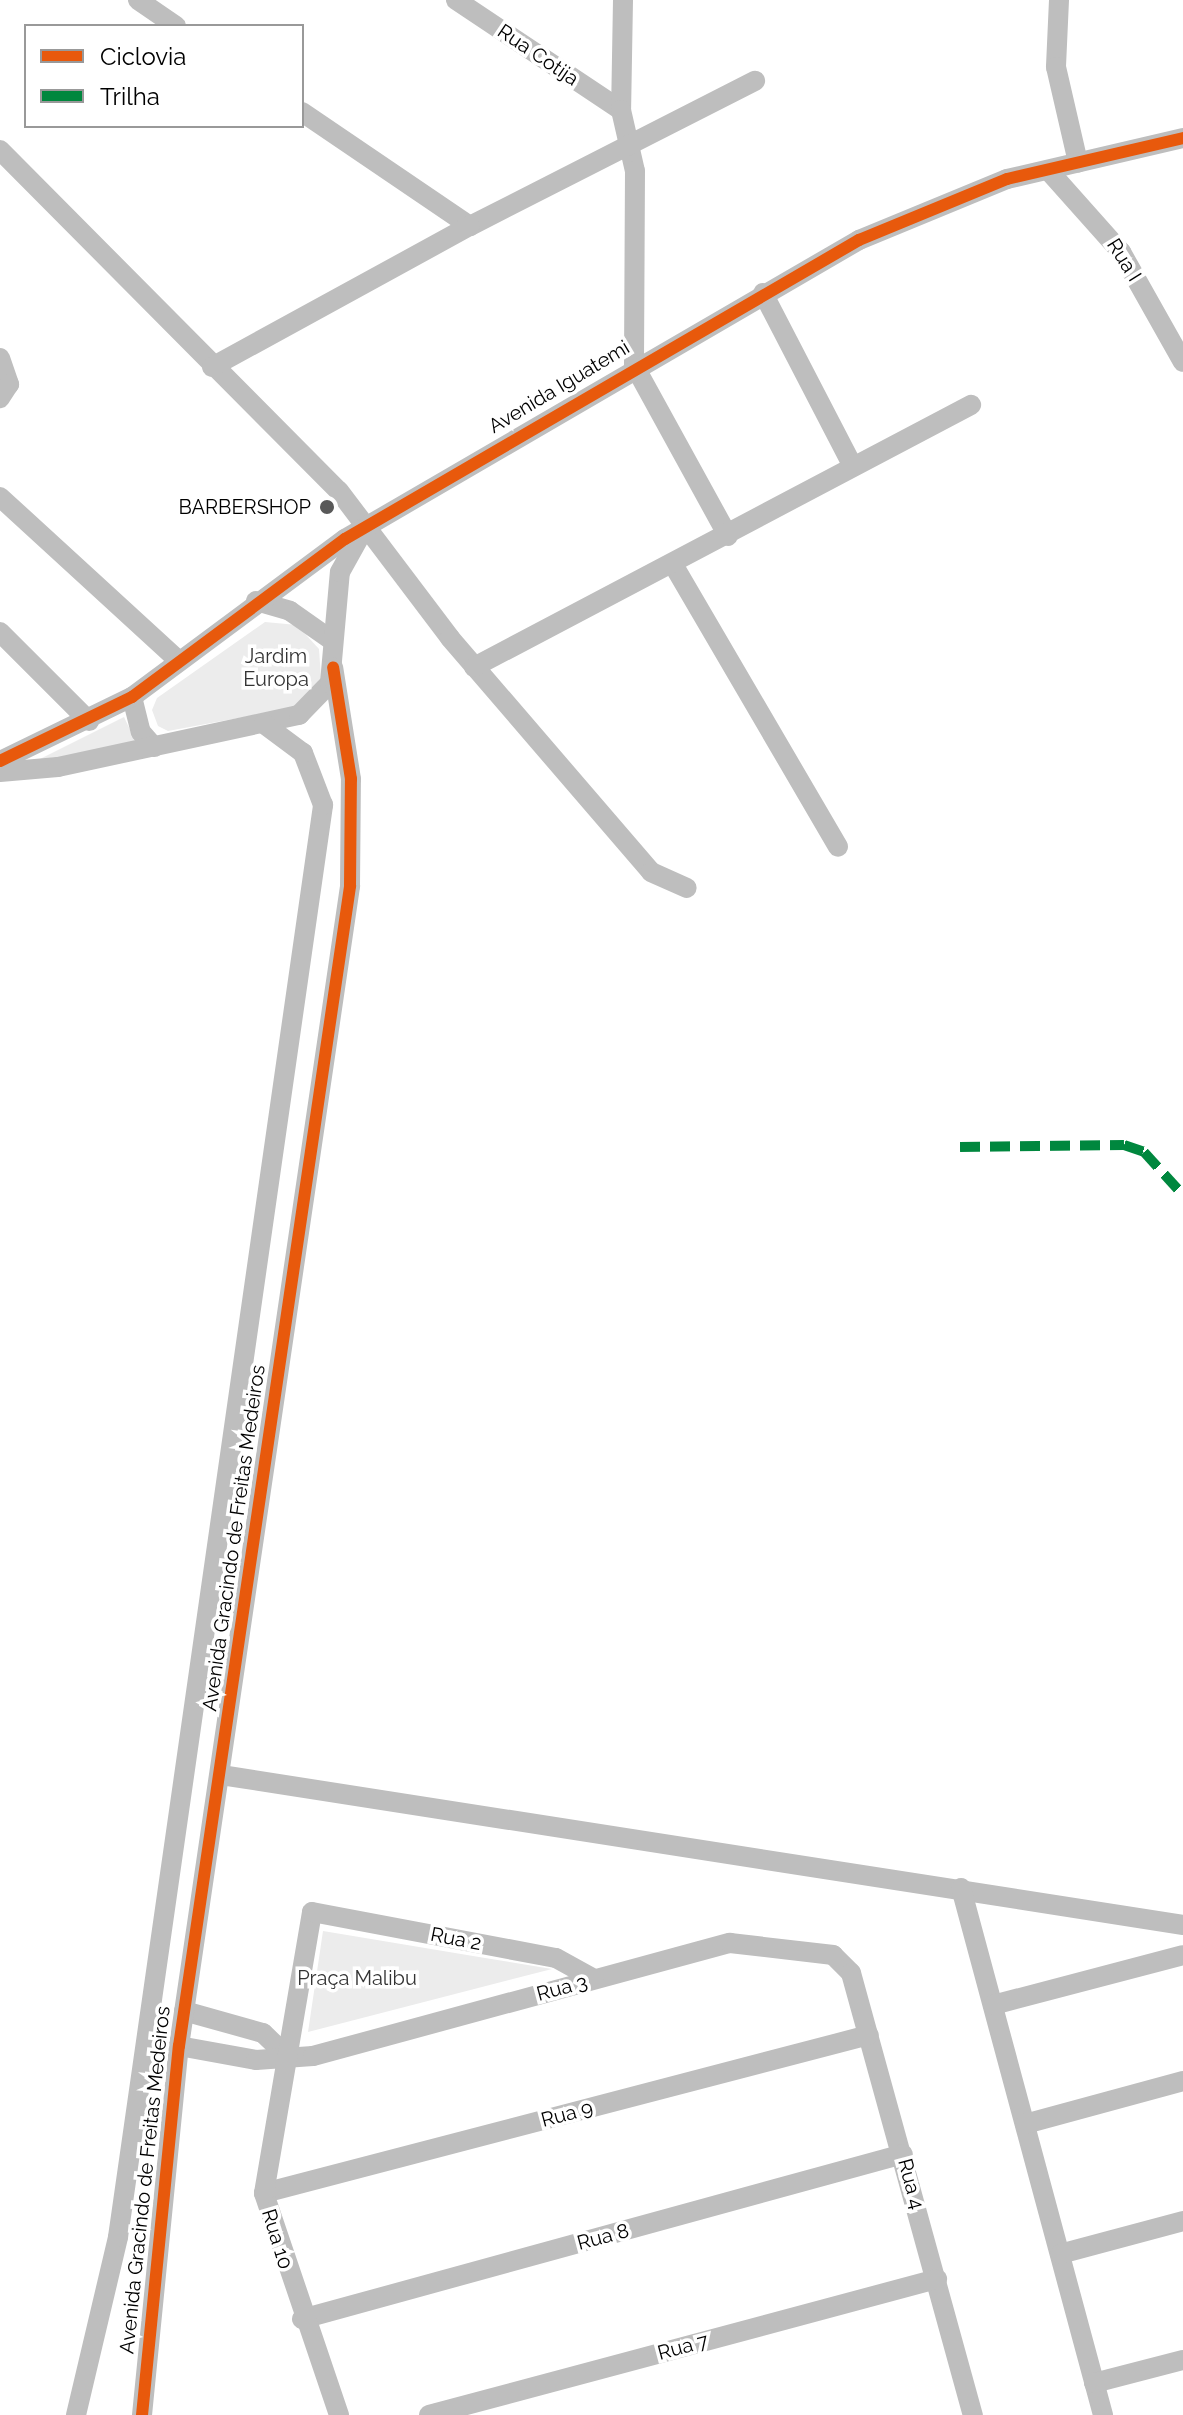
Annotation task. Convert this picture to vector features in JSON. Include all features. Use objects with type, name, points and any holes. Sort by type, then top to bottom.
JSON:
[{"type":"street","points":[[138,0],[173,24]]},
{"type":"street","name":"Rua Cotija","points":[[456,0],[621,110]]},
{"type":"street","points":[[623,0],[621,110],[632,150],[634,365],[728,536]]},
{"type":"street","points":[[1059,0],[1056,67],[1078,162]]},
{"type":"street","points":[[212,367],[470,226],[632,150],[755,81]]},
{"type":"street","points":[[304,113],[470,226]]},
{"type":"street","name":"Avenida Iguatemi","points":[[0,761],[89,721],[132,697],[256,601],[366,525],[634,365],[911,213],[1048,170],[1183,138]]},
{"type":"street","points":[[0,150],[366,525],[474,667],[651,872],[687,888]]},
{"type":"street","name":"Rua I","points":[[1048,170],[1121,252],[1183,362]]},
{"type":"street","points":[[763,293],[852,465]]},
{"type":"street","points":[[0,358],[9,384],[0,398]]},
{"type":"street","points":[[474,667],[674,566],[852,465],[971,405]]},
{"type":"street","points":[[0,497],[179,661]]},
{"type":"street","name":"Avenida Gracindo de Freitas Medeiros","points":[[142,2415],[179,2046],[350,886],[351,779],[330,639],[340,572],[366,525]]},
{"type":"street","points":[[674,566],[838,847]]},
{"type":"street","points":[[256,601],[290,611],[330,639]]},
{"type":"street","points":[[0,632],[89,721]]},
{"type":"street","points":[[0,772],[154,747],[264,724],[318,702],[333,667]]},
{"type":"street","points":[[132,697],[141,732],[154,747]]},
{"type":"street","name":"Avenida Gracindo de Freitas Medeiros","points":[[76,2415],[118,2237],[323,805],[311,764],[264,724]]},
{"type":"street","points":[[221,1775],[1183,1925]]},
{"type":"street","points":[[961,1888],[1103,2415]]},
{"type":"street","name":"Rua 2","points":[[312,1912],[556,1958],[594,1979]]},
{"type":"street","name":"Rua 10","points":[[312,1912],[264,2193],[302,2319],[339,2415]]},
{"type":"street","name":"Rua 3","points":[[179,2046],[256,2060],[286,2055],[313,2056],[736,1942],[839,1958]]},
{"type":"street","points":[[993,2005],[1183,1955]]},
{"type":"street","name":"Rua 4","points":[[839,1958],[869,2035],[937,2279],[971,2415]]},
{"type":"street","points":[[184,2011],[263,2033],[286,2055]]},
{"type":"street","name":"Rua 9","points":[[264,2193],[869,2035]]},
{"type":"street","points":[[1025,2124],[1183,2081]]},
{"type":"street","name":"Rua 8","points":[[302,2319],[903,2154]]},
{"type":"street","points":[[1060,2254],[1183,2221]]},
{"type":"street","name":"Rua 7","points":[[429,2415],[937,2279]]},
{"type":"street","points":[[1094,2383],[1183,2360]]},
{"type":"green space","name":"Jardim Europa","points":[[265,622],[297,625],[319,649],[321,678],[298,707],[168,731],[158,726],[152,710],[157,698]]},
{"type":"green space","points":[[124,717],[136,742],[26,766]]},
{"type":"green space","name":"Praça Malibu","points":[[323,1931],[485,1958],[552,1969],[308,2032]]},
{"type":"marked path","points":[[960,1147],[1124,1145],[1144,1152],[1183,1195]]},
{"type":"cycle path","points":[[0,761],[132,697],[345,539],[859,240],[1007,179],[1183,138]]},
{"type":"cycle path","points":[[142,2415],[179,2046],[350,886],[351,779],[333,667]]},
{"type":"place","name":"BARBERSHOP","points":[[327,507]]}]
